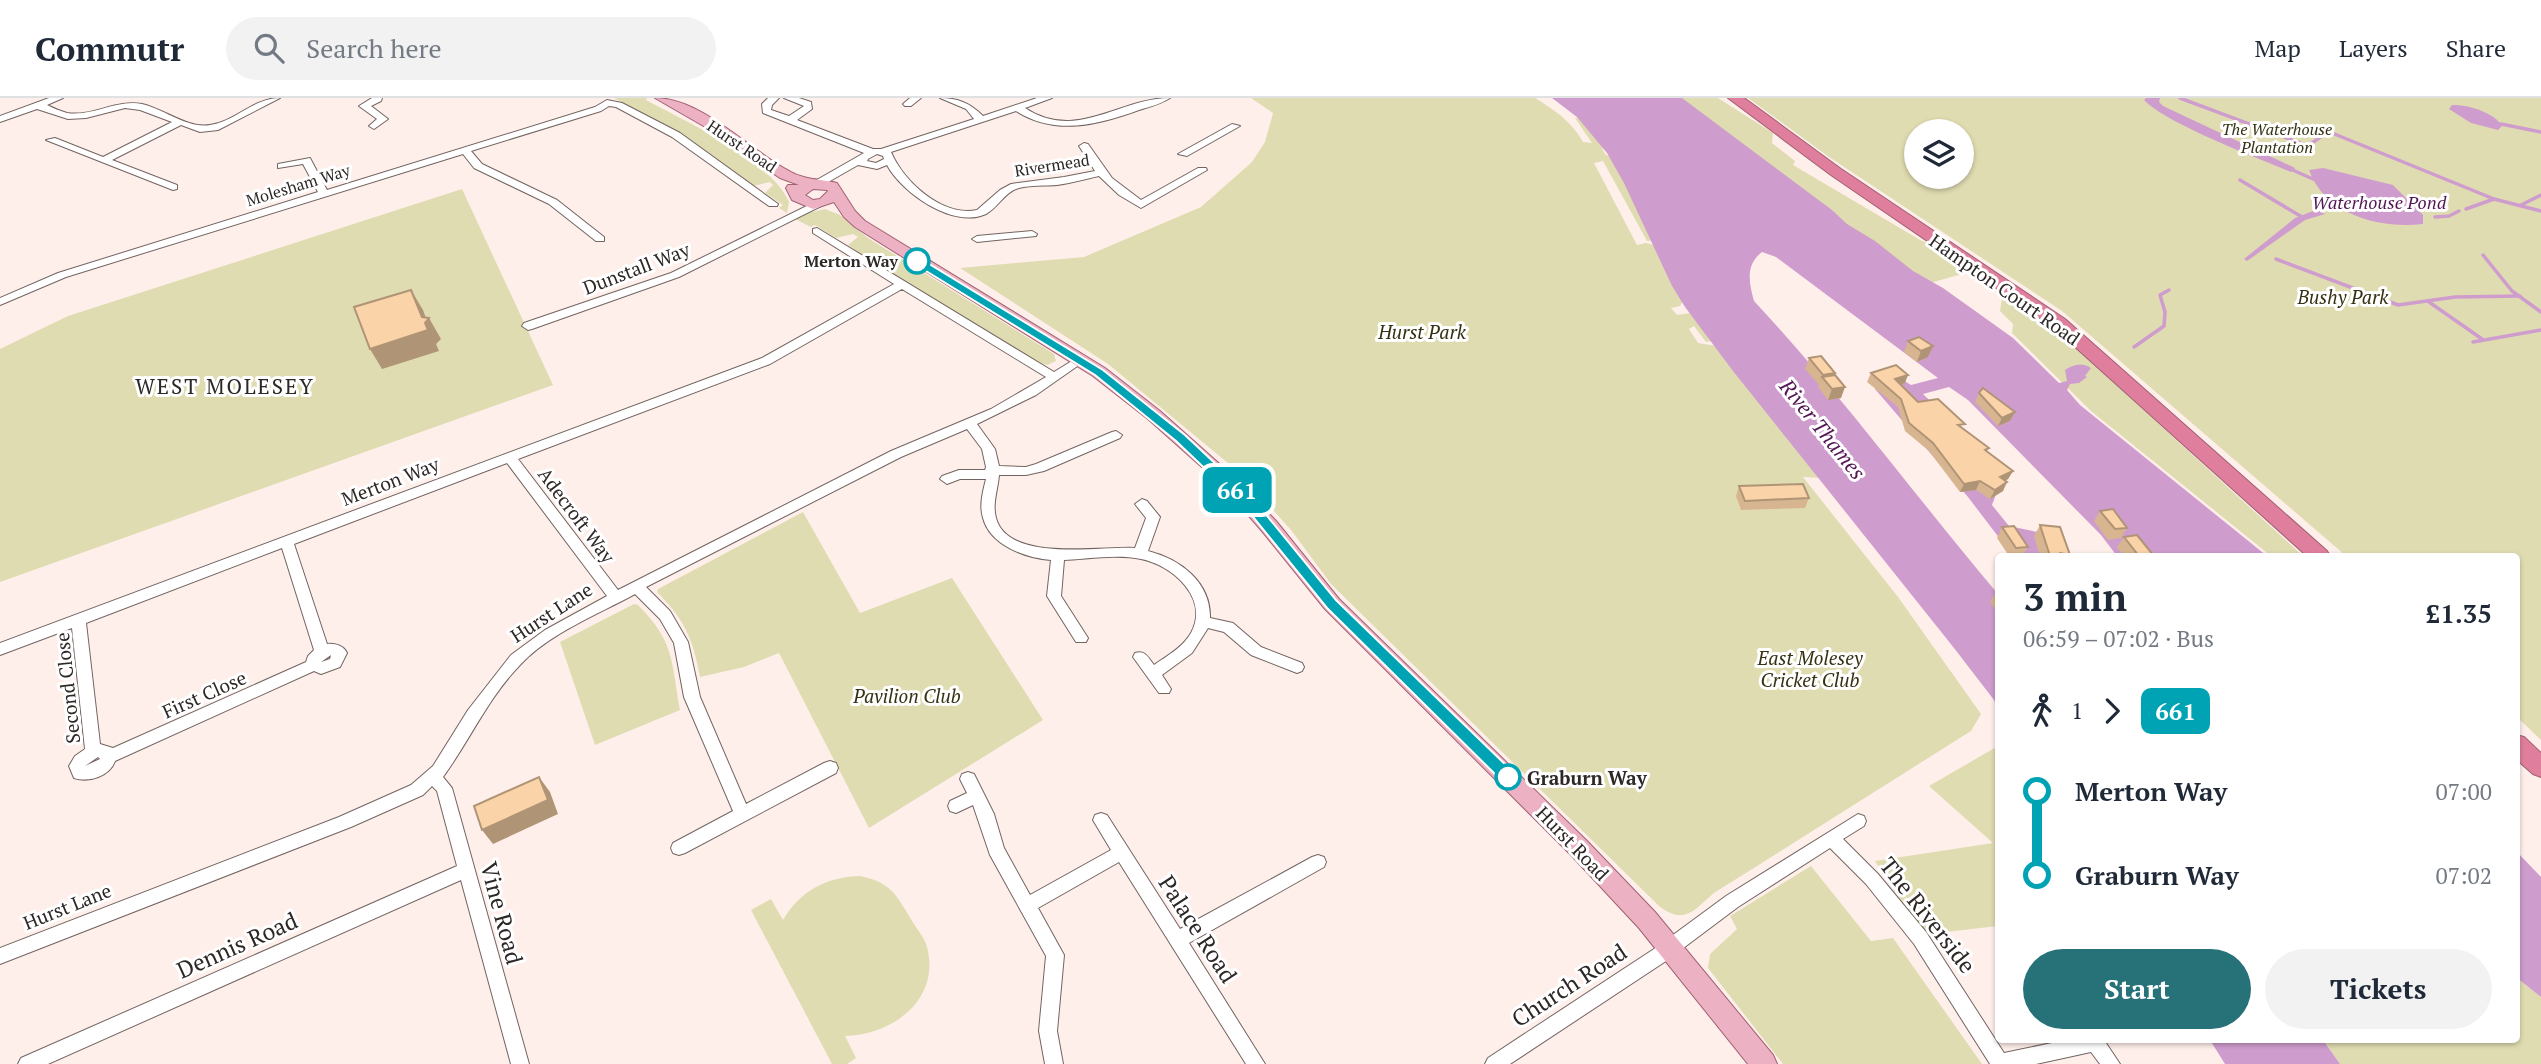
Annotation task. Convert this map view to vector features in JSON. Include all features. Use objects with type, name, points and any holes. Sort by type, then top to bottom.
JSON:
[{"type":"highway","name":"Hampton Court Road","points":[[1735,98],[1846,179],[2059,323],[2317,553]]},
{"type":"highway","points":[[2520,748],[2541,767]]},
{"type":"main road","name":"Hurst Road","points":[[662,98],[712,125],[785,175],[815,183]]},
{"type":"main road","name":"Hurst Road","points":[[785,175],[798,199],[849,214]]},
{"type":"main road","points":[[798,199],[800,190],[815,183],[835,190],[831,199],[819,203]]},
{"type":"main road","name":"Hurst Road","points":[[835,190],[849,214],[860,224],[1080,360],[1154,415],[1227,480],[1269,526],[1332,604],[1579,848],[1670,946],[1764,1064]]},
{"type":"street","points":[[248,98],[263,104]]},
{"type":"street","points":[[0,119],[48,101],[68,116],[86,115],[125,105],[142,107],[200,129],[215,128],[275,98]]},
{"type":"street","points":[[374,126],[383,119],[364,106],[378,98]]},
{"type":"street","points":[[774,98],[767,104],[766,111],[856,144],[876,156],[926,201],[977,213],[977,243],[1032,234]]},
{"type":"street","points":[[789,98],[808,104],[809,107],[789,121]]},
{"type":"street","points":[[944,98],[969,107],[980,119]]},
{"type":"street","points":[[815,183],[911,141],[1047,98]]},
{"type":"street","points":[[1018,107],[1030,117],[1068,124],[1165,98]]},
{"type":"street","points":[[607,100],[676,135],[773,204]]},
{"type":"street","name":"Molesham Way","points":[[0,302],[62,275],[598,109],[607,100]]},
{"type":"street","points":[[104,160],[180,122]]},
{"type":"street","points":[[1213,176],[1179,152],[1235,127]]},
{"type":"street","points":[[51,140],[173,187]]},
{"type":"street","name":"Rivermead","points":[[1084,146],[1110,185],[1145,208],[1202,170]]},
{"type":"street","points":[[465,150],[478,166],[553,202],[600,239]]},
{"type":"street","points":[[874,167],[876,156]]},
{"type":"street","points":[[876,156],[865,165],[900,176]]},
{"type":"street","points":[[282,166],[306,160],[324,194]]},
{"type":"street","points":[[835,190],[852,174],[874,167]]},
{"type":"street","name":"Rivermead","points":[[977,213],[984,211],[995,196],[1012,187],[1100,173]]},
{"type":"street","name":"Dunstall Way","points":[[790,215],[798,199]]},
{"type":"street","name":"Dunstall Way","points":[[527,326],[675,275],[790,215],[819,203]]},
{"type":"street","points":[[817,231],[1054,377]]},
{"type":"street","name":"Merton Way","points":[[0,649],[766,361],[902,284]]},
{"type":"street","name":"Hurst Lane","points":[[0,956],[345,822],[417,790],[434,777],[480,703],[516,659],[550,634],[636,586],[895,454],[1019,400],[1080,360]]},
{"type":"street","points":[[969,423],[986,442],[993,461],[986,506],[989,520],[999,534],[1019,548],[1049,556],[1141,552],[1175,566],[1189,579],[1199,594],[1203,622],[1195,638],[1179,657],[1152,673]]},
{"type":"street","points":[[947,479],[959,475],[1039,468],[1116,435]]},
{"type":"street","name":"Adecroft Way","points":[[509,456],[615,597]]},
{"type":"street","points":[[1141,552],[1153,517],[1142,504]]},
{"type":"street","name":"First Close","points":[[93,752],[79,762],[77,770],[80,773],[88,774],[99,770],[110,756],[314,665],[315,657],[322,651],[286,541]]},
{"type":"street","points":[[1058,555],[1055,596],[1081,638]]},
{"type":"street","points":[[636,586],[665,615],[678,636],[685,655],[692,697],[743,815]]},
{"type":"street","name":"Second Close","points":[[78,619],[93,752]]},
{"type":"street","points":[[1203,622],[1228,627],[1256,651],[1297,667]]},
{"type":"street","points":[[1140,657],[1164,689]]},
{"type":"street","points":[[93,752],[103,750],[110,756]]},
{"type":"street","points":[[680,848],[830,768]]},
{"type":"street","name":"Vine Road","points":[[434,777],[442,784],[519,1064]]},
{"type":"street","points":[[968,779],[986,814],[996,850],[1055,955],[1048,1031],[1054,1064]]},
{"type":"street","points":[[956,806],[977,796]]},
{"type":"street","name":"Palace Road","points":[[1101,820],[1256,1064]]},
{"type":"street","points":[[1670,946],[1744,894],[1858,821]]},
{"type":"street","name":"The Riverside","points":[[1832,839],[1872,879],[1920,938],[2000,1063],[2086,1043]]},
{"type":"street","points":[[1028,905],[1122,852]]},
{"type":"street","points":[[1179,939],[1318,862]]},
{"type":"street","name":"Dennis Road","points":[[27,1064],[467,870]]},
{"type":"street","name":"Church Road","points":[[1494,1064],[1670,946]]},
{"type":"street","name":"The Riverside","points":[[2096,1043],[2110,1064]]},
{"type":"green space","points":[[614,98],[647,98],[646,100],[725,143],[764,171],[779,186],[789,202],[787,213],[779,208],[783,205],[765,193],[773,185],[770,182],[753,186],[686,137]]},
{"type":"green space","name":"Hurst Park","points":[[1251,98],[1535,98],[1574,128],[1583,142],[1592,143],[1575,118],[1585,117],[1608,144],[1602,149],[1606,155],[1626,161],[1656,240],[1647,241],[1603,161],[1594,163],[1637,245],[1646,243],[1662,247],[1687,295],[1680,306],[1671,308],[1677,315],[1698,312],[1716,340],[1706,342],[1694,326],[1689,329],[1698,343],[1717,346],[1822,478],[1803,477],[1898,597],[1981,714],[1971,731],[1714,893],[1695,910],[1676,915],[1660,907],[1331,584],[1291,530],[1240,473],[1108,364],[960,268],[1084,257],[1201,207],[1252,162],[1265,142],[1273,113]]},
{"type":"green space","points":[[1679,98],[1718,98],[1773,133],[1772,143],[1795,161],[1793,165],[1922,241],[1940,246],[1976,270],[1930,283],[1794,190],[1796,184]]},
{"type":"green space","name":"Bushy Park","points":[[1748,98],[2541,98],[2541,740],[2520,720],[2520,553],[2343,553],[2062,311],[1829,157]]},
{"type":"green space","points":[[462,189],[553,385],[0,582],[0,349],[68,316]]},
{"type":"green space","points":[[825,209],[840,215],[868,238],[1054,354],[1056,361],[1047,365],[1037,362],[866,258],[848,245],[858,237],[853,234],[836,238],[815,225],[811,227],[795,219]]},
{"type":"green space","points":[[2003,291],[2067,340],[2300,553],[2267,553],[2091,411],[2012,333],[2013,324],[2000,311]]},
{"type":"green space","name":"Pavilion Club","points":[[803,512],[860,613],[952,578],[1043,720],[869,828],[779,653],[744,667],[700,677],[694,652],[681,621],[657,592],[658,589]]},
{"type":"green space","points":[[634,604],[638,605],[659,630],[670,653],[680,710],[595,745],[560,642]]},
{"type":"green space","points":[[1995,748],[1995,926],[1928,934],[1892,888],[1875,861],[1993,843],[1929,786]]},
{"type":"green space","points":[[1811,866],[1871,941],[1893,938],[1982,1064],[1783,1064],[1708,968],[1710,954],[1737,929],[1730,916]]},
{"type":"green space","points":[[860,876],[879,882],[891,890],[924,940],[929,966],[927,983],[920,998],[909,1011],[895,1021],[880,1029],[845,1036],[856,1058],[847,1064],[832,1064],[751,910],[771,899],[783,920],[797,901],[815,888],[836,879]]},
{"type":"green space","points":[[2520,980],[2541,997],[2541,1064],[2340,1064],[2325,1043],[2520,1043]]},
{"type":"water","name":"River Thames","points":[[1552,98],[1682,98],[1847,224],[2013,338],[2059,383],[2067,381],[2065,370],[2072,366],[2081,364],[2091,368],[2085,376],[2087,377],[2079,383],[2070,384],[2067,390],[2080,405],[2263,553],[2115,553],[2101,535],[1968,400],[1949,387],[1923,394],[2004,473],[1992,505],[2009,526],[2037,532],[2059,553],[2011,553],[1968,497],[1875,389],[1877,377],[1894,375],[1911,385],[1938,378],[1776,257],[1762,252],[1751,268],[1750,281],[1754,301],[1848,409],[1995,590],[1995,703],[1685,307],[1672,286],[1624,183],[1607,153],[1577,117]]},
{"type":"water","points":[[2160,98],[2159,102],[2163,106],[2295,168],[2291,172],[2191,129],[2155,109],[2144,100]]},
{"type":"water","points":[[2452,105],[2480,110],[2502,126],[2498,130],[2471,123],[2449,109]]},
{"type":"water","name":"Waterhouse Pond","points":[[2323,168],[2393,185],[2423,215],[2423,224],[2372,221],[2341,208],[2317,185],[2309,170]]},
{"type":"water","points":[[2318,209],[2325,214],[2305,220],[2247,261],[2244,259],[2295,218]]},
{"type":"water","points":[[2520,855],[2541,877],[2541,997],[2520,980]]},
{"type":"water","points":[[2212,1043],[2325,1043],[2340,1064],[2225,1064]]},
{"type":"building","points":[[411,290],[422,317],[429,318],[425,323],[428,330],[370,349],[354,307]]},
{"type":"building","points":[[1919,337],[1933,346],[1921,351],[1908,341]]},
{"type":"building","points":[[1821,356],[1835,373],[1823,375],[1809,358]]},
{"type":"building","points":[[1896,365],[1908,375],[1895,379],[1918,402],[1938,399],[1965,424],[1958,425],[1989,448],[1985,450],[2013,471],[2000,477],[2007,482],[1995,490],[1980,481],[1964,484],[1933,443],[1909,423],[1901,399],[1871,373]]},
{"type":"building","points":[[1835,375],[1845,387],[1832,389],[1822,377]]},
{"type":"building","points":[[1983,388],[2015,412],[2002,418],[1979,393]]},
{"type":"building","points":[[1803,484],[1809,498],[1745,501],[1739,486]]},
{"type":"building","points":[[2113,509],[2127,528],[2115,529],[2100,511]]},
{"type":"building","points":[[2040,525],[2060,527],[2069,553],[2049,553]]},
{"type":"building","points":[[2014,526],[2028,547],[2016,548],[2002,527]]},
{"type":"building","points":[[2137,535],[2152,553],[2137,553],[2124,537]]},
{"type":"building","points":[[539,777],[548,800],[482,830],[474,806]]},
{"type":"waterway","points":[[2180,98],[2308,146],[2326,133],[2332,133],[2494,199]]},
{"type":"waterway","points":[[2501,124],[2541,132]]},
{"type":"waterway","points":[[2288,168],[2313,179]]},
{"type":"waterway","points":[[2240,180],[2302,217]]},
{"type":"waterway","points":[[2521,205],[2541,195]]},
{"type":"waterway","points":[[2466,209],[2494,199]]},
{"type":"waterway","points":[[2494,199],[2541,211]]},
{"type":"waterway","points":[[2435,217],[2449,216],[2459,211]]},
{"type":"waterway","points":[[2483,255],[2519,296]]},
{"type":"waterway","points":[[2276,259],[2398,305],[2455,297],[2519,296]]},
{"type":"waterway","points":[[2134,347],[2164,326],[2165,312],[2160,295],[2169,290]]},
{"type":"waterway","points":[[2519,296],[2541,312]]},
{"type":"waterway","points":[[2429,302],[2482,339]]},
{"type":"waterway","points":[[2473,342],[2541,330]]},
{"type":"bus line","name":"661","points":[[917,261],[1099,372],[1154,415],[1227,480],[1269,526],[1332,604],[1508,777]]},
{"type":"place","name":"Merton Way","points":[[917,261]]},
{"type":"place","name":"Graburn Way","points":[[1508,777]]},
{"type":"district","name":"WEST MOLESEY","points":[[225,386]]},
{"type":"park label","name":"The Waterhouse Plantation","points":[[2277,138]]},
{"type":"park label","name":"East Molesey Cricket Club","points":[[1810,668]]}]
